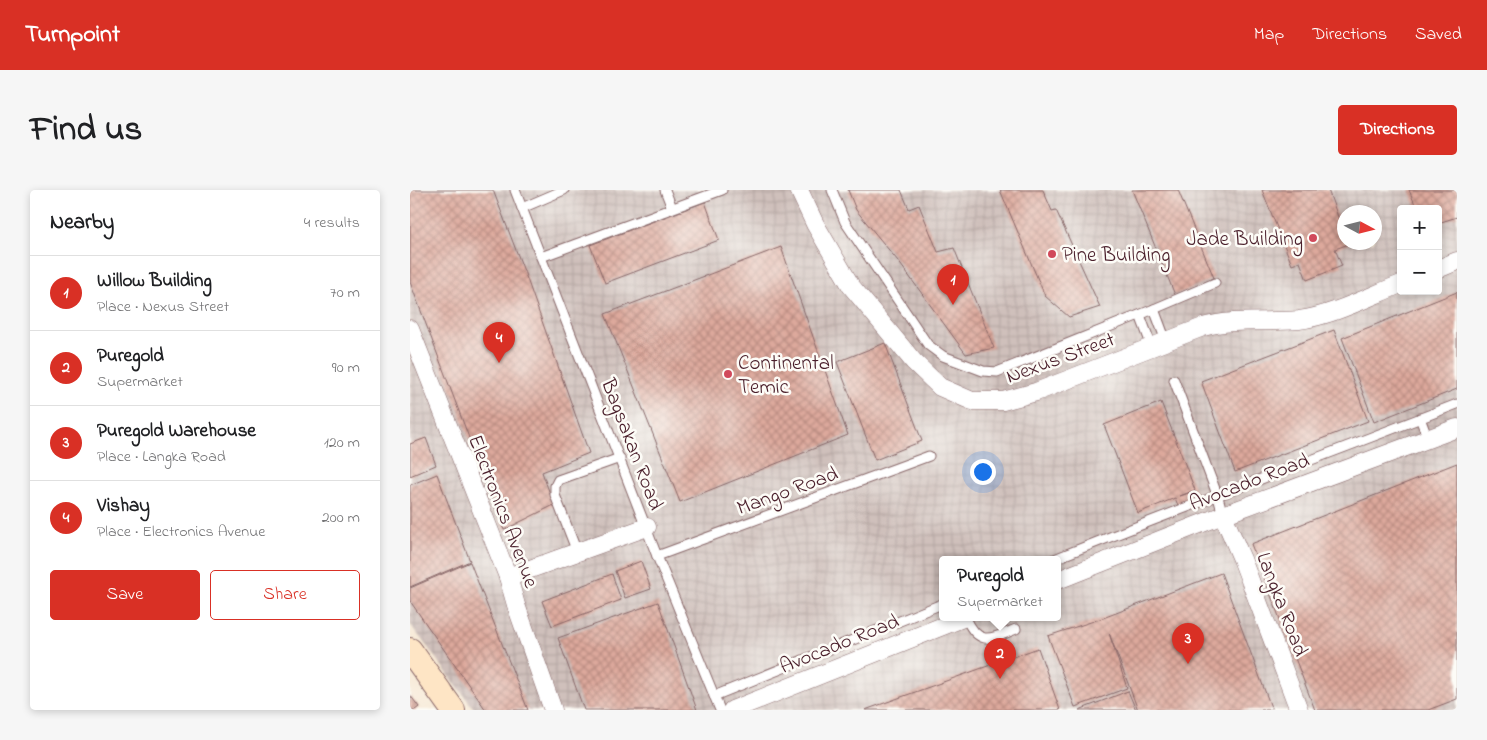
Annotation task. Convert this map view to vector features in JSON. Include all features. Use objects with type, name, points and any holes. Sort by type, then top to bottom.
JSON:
[{"type":"main road","points":[[410,650],[453,710]]},
{"type":"street","name":"Nexus Street","points":[[799,190],[815,224],[851,286],[914,362],[940,387],[972,401],[1004,401],[1036,392],[1219,322],[1297,320],[1317,317],[1397,286]]},
{"type":"street","points":[[1442,267],[1457,261]]},
{"type":"street","name":"Electronics Avenue","points":[[410,329],[508,577],[553,710]]},
{"type":"street","name":"Avocado Road","points":[[1061,579],[1177,532],[1457,428]]},
{"type":"street","name":"Langka Road","points":[[1223,515],[1242,559],[1298,710]]},
{"type":"street","points":[[508,577],[647,527]]},
{"type":"street","name":"Avocado Road","points":[[732,710],[954,621]]},
{"type":"lane","name":"Bagsakan Road","points":[[515,190],[657,556],[720,710]]},
{"type":"lane","points":[[522,208],[564,190]]},
{"type":"lane","points":[[665,190],[672,208]]},
{"type":"lane","points":[[541,257],[722,190]]},
{"type":"lane","points":[[832,190],[844,222],[928,345],[943,356],[983,371],[997,372],[1215,283]]},
{"type":"lane","points":[[1154,309],[1159,344]]},
{"type":"lane","points":[[1140,315],[1159,344]]},
{"type":"lane","points":[[1174,380],[1223,515]]},
{"type":"lane","points":[[1061,556],[1457,404]]},
{"type":"lane","points":[[1420,418],[1428,439]]},
{"type":"lane","name":"Mango Road","points":[[657,556],[929,456]]},
{"type":"lane","points":[[577,552],[555,495],[555,486],[558,480],[620,458]]},
{"type":"lane","points":[[1314,460],[1322,478]]},
{"type":"lane","points":[[1170,513],[1175,522],[1177,532]]},
{"type":"lane","points":[[714,696],[939,605]]},
{"type":"lane","points":[[961,621],[982,638],[1000,636],[1016,629]]},
{"type":"shaded area","points":[[410,190],[1457,190],[1457,710],[475,710],[410,624]]},
{"type":"building","points":[[410,190],[493,190],[589,453],[542,472],[554,505],[504,530],[410,282]]},
{"type":"building","points":[[848,190],[901,190],[909,209],[919,205],[938,252],[954,248],[994,348],[966,354],[898,261],[856,210]]},
{"type":"building","name":"Pine Building","points":[[1000,190],[1043,190],[1052,211],[1056,210],[1100,307],[1069,317],[1045,296]]},
{"type":"building","points":[[1132,190],[1178,190],[1214,278],[1175,295]]},
{"type":"building","name":"Jade Building","points":[[1262,190],[1328,190],[1337,214],[1337,248],[1335,249],[1342,266],[1307,280],[1300,262],[1292,265]]},
{"type":"building","points":[[1409,190],[1457,190],[1457,217],[1442,222],[1442,205],[1415,205]]},
{"type":"building","points":[[705,202],[719,240],[605,283],[590,245]]},
{"type":"building","name":"Continental Temic","points":[[781,247],[848,435],[680,502],[605,314]]},
{"type":"building","points":[[1457,292],[1457,389],[1374,422],[1342,338]]},
{"type":"building","points":[[1334,330],[1368,421],[1235,472],[1201,381]]},
{"type":"building","points":[[885,343],[922,441],[875,460],[837,362]]},
{"type":"building","points":[[1161,402],[1195,490],[1180,496],[1195,491],[1199,501],[1179,508],[1175,498],[1138,513],[1104,425]]},
{"type":"building","points":[[426,438],[436,465],[410,476],[410,444]]},
{"type":"building","points":[[1457,463],[1457,699],[1428,710],[1315,710],[1251,544]]},
{"type":"building","points":[[437,474],[470,561],[410,587],[410,485]]},
{"type":"building","points":[[641,561],[651,589],[625,598],[615,571]]},
{"type":"building","points":[[470,562],[528,710],[486,710],[410,601],[410,588]]},
{"type":"building","points":[[1221,573],[1272,710],[1138,710],[1109,633],[1127,688],[1075,707],[1048,636],[1103,618]]},
{"type":"building","points":[[612,574],[621,600],[552,626],[542,601]]},
{"type":"building","points":[[658,602],[697,710],[584,710],[558,638]]},
{"type":"building","points":[[1038,648],[1060,710],[865,710]]},
{"type":"building","points":[[1128,691],[1136,710],[1079,710]]},
{"type":"building","points":[[410,695],[419,707],[415,710],[410,710]]},
{"type":"place","name":"Jade Building","points":[[1313,238]]},
{"type":"place","name":"Pine Building","points":[[1052,254]]},
{"type":"place","name":"Willow Building","points":[[953,305]]},
{"type":"place","name":"Vishay","points":[[499,363]]},
{"type":"place","name":"Continental Temic","points":[[728,374]]},
{"type":"place","name":"Puregold Warehouse","points":[[1188,664]]},
{"type":"place","name":"Puregold","points":[[1000,679]]}]
